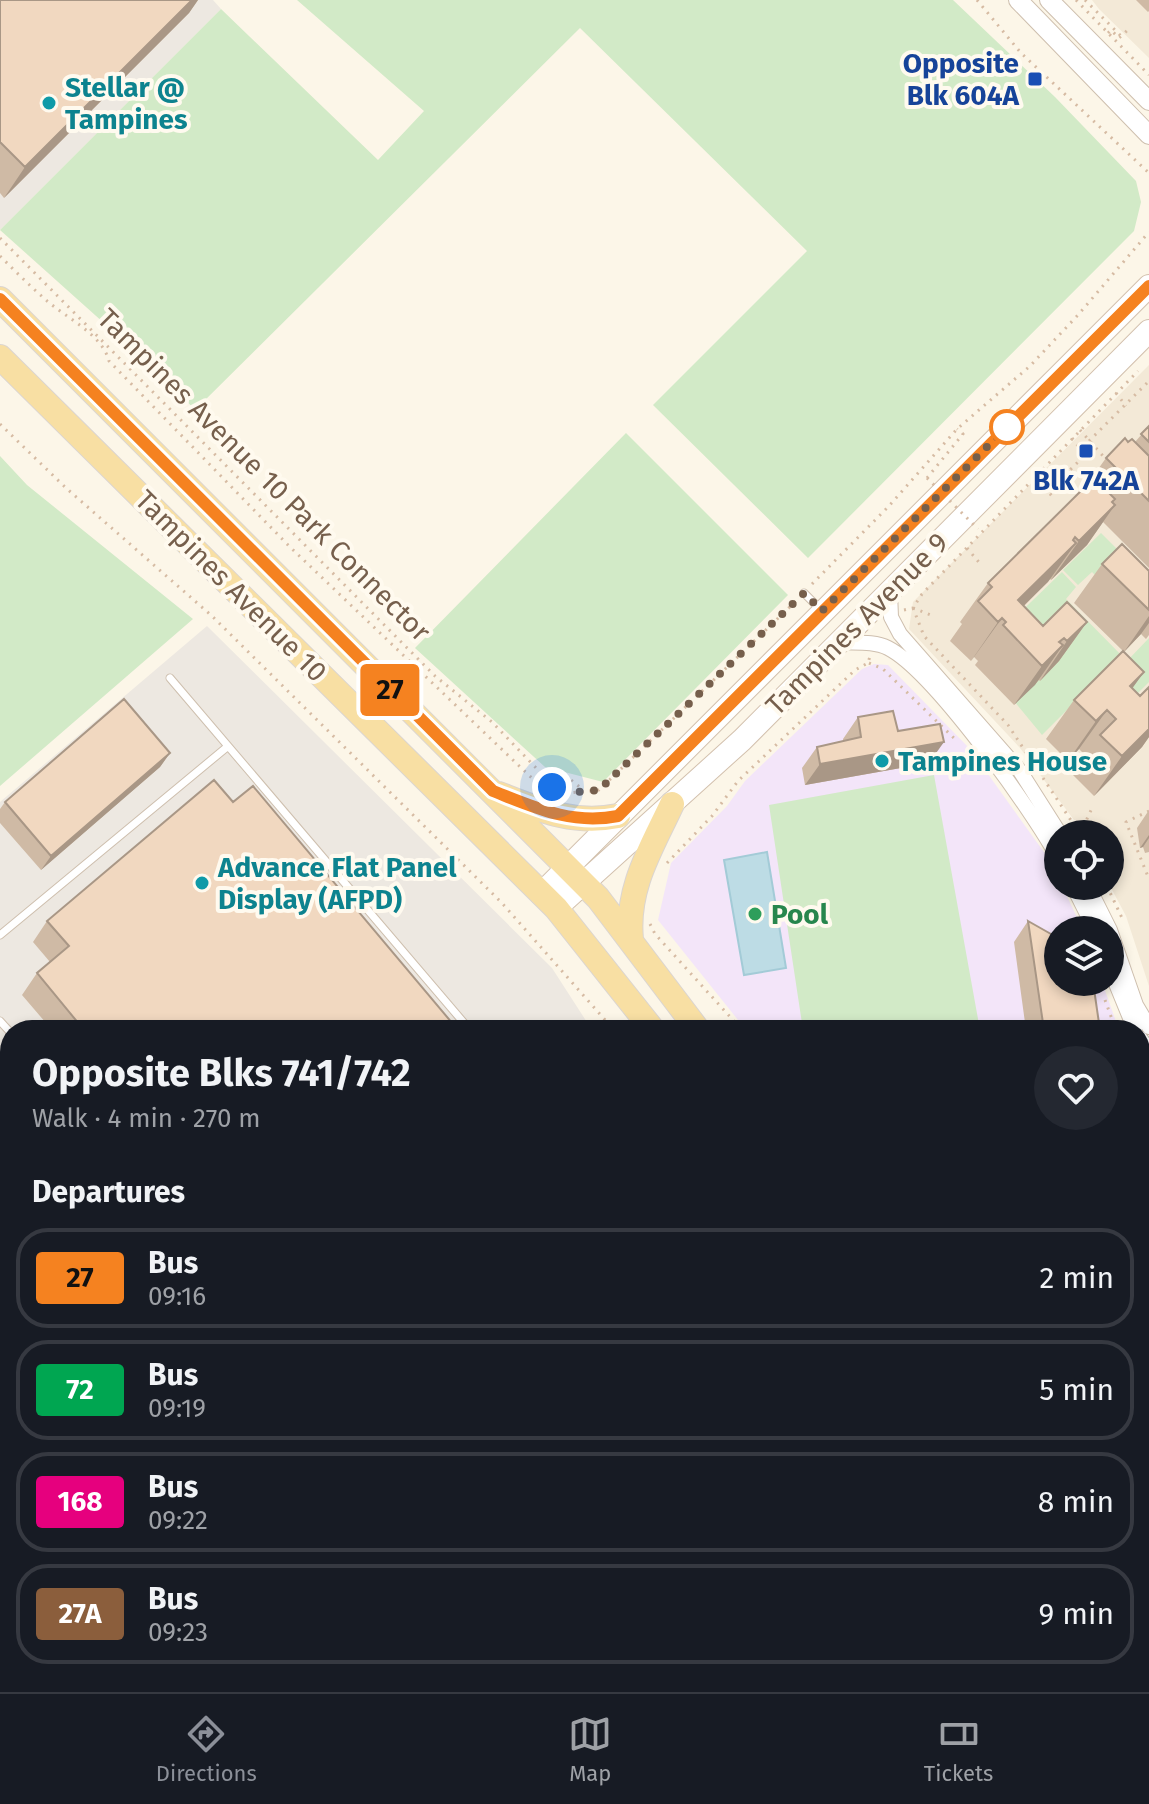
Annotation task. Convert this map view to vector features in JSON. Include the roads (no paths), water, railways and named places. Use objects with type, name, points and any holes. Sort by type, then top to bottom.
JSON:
[{"type":"main road","name":"Tampines Avenue 9","points":[[575,876],[618,816],[1149,286]]},
{"type":"main road","name":"Tampines Avenue 10","points":[[0,299],[575,876],[631,939],[691,1020]]},
{"type":"main road","name":"Tampines Avenue 9","points":[[548,901],[575,876],[672,804],[840,642],[1149,331]]},
{"type":"main road","name":"Tampines Avenue 10","points":[[0,357],[548,901],[645,1020]]},
{"type":"main road","points":[[493,791],[573,819],[592,821],[618,816]]},
{"type":"main road","points":[[631,939],[628,911],[635,882],[672,804]]},
{"type":"street","points":[[1018,0],[1149,135]]},
{"type":"street","points":[[1049,0],[1149,101]]},
{"type":"street","points":[[890,592],[891,617],[908,646],[1020,771],[1051,820]]},
{"type":"street","points":[[840,642],[880,644],[898,654],[968,729],[1044,838]]},
{"type":"street","points":[[1095,900],[1110,930],[1136,1005],[1145,1020]]},
{"type":"street","points":[[1121,996],[1131,1020]]},
{"type":"lane","points":[[804,593],[822,611]]},
{"type":"lane","points":[[170,678],[461,1020]]},
{"type":"lane","points":[[0,935],[227,747]]},
{"type":"water","name":"Pool","points":[[767,852],[786,968],[744,975],[724,860]]},
{"type":"place","name":"Opposite Blk 604A","points":[[1035,79]]},
{"type":"place","name":"Stellar @ Tampines","points":[[49,103]]},
{"type":"place","name":"Blk 742A","points":[[1086,451]]},
{"type":"place","name":"Tampines House","points":[[882,761]]},
{"type":"place","name":"Advance Flat Panel Display (AFPD)","points":[[202,883]]},
{"type":"place","name":"Pool","points":[[755,914]]}]
